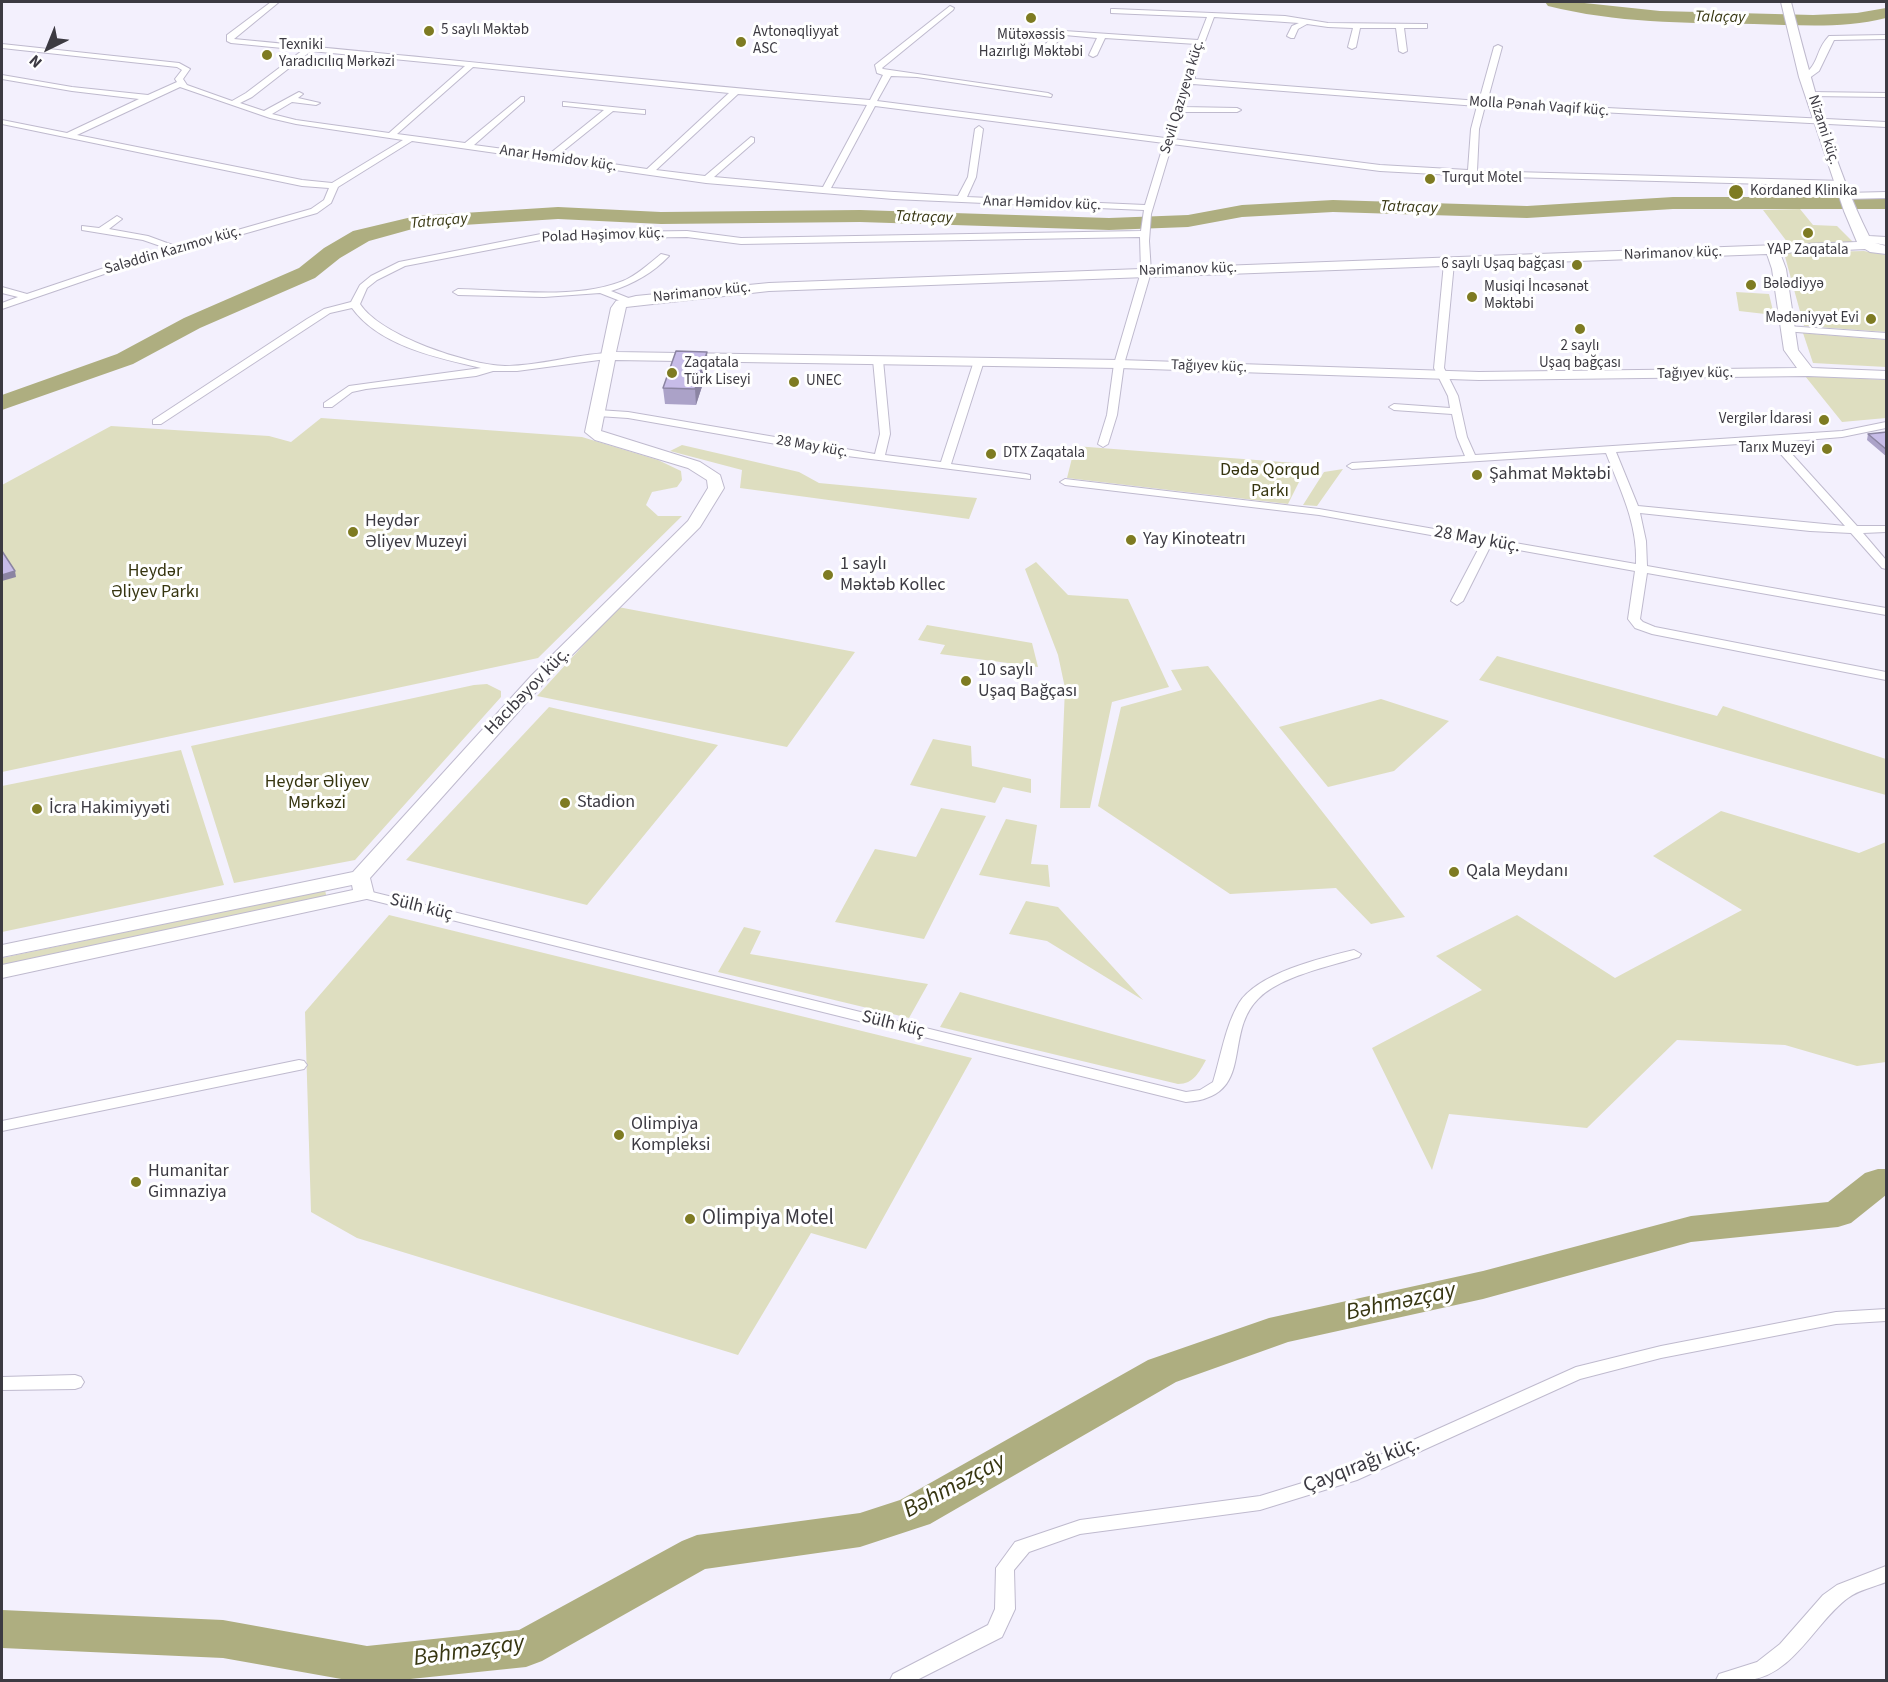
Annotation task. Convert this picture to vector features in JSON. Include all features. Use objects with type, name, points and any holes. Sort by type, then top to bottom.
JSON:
[{"type":"street","points":[[275,2],[230,37],[231,41],[472,64],[735,93],[871,103],[1364,166],[1472,173],[1841,183]]},
{"type":"street","name":"Nizami küç.","points":[[1786,2],[1796,34],[1805,77],[1852,217],[1882,246]]},
{"type":"street","points":[[950,8],[878,67],[880,71],[888,74],[917,75],[1048,95]]},
{"type":"street","points":[[1114,11],[1285,18],[1327,28],[1357,25],[1424,26]]},
{"type":"street","name":"Sevil Qazıyeva küç.","points":[[1145,232],[1148,211],[1185,85],[1191,81],[1191,68],[1211,15]]},
{"type":"street","points":[[1291,36],[1295,28],[1305,22]]},
{"type":"street","points":[[1352,47],[1357,25]]},
{"type":"street","points":[[1400,26],[1403,51]]},
{"type":"street","points":[[999,50],[1044,52],[1060,34],[1199,42]]},
{"type":"street","points":[[1093,55],[1102,35]]},
{"type":"street","name":"Nizami küç.","points":[[1805,77],[1814,75],[1816,72],[1829,39],[1887,37]]},
{"type":"street","points":[[2,46],[179,65],[186,69],[179,80],[180,84],[67,136]]},
{"type":"street","points":[[1472,173],[1472,147],[1498,47]]},
{"type":"street","points":[[234,103],[249,95],[309,49]]},
{"type":"street","points":[[391,135],[472,64]]},
{"type":"street","points":[[826,190],[888,74]]},
{"type":"street","points":[[2,77],[72,89],[148,97]]},
{"type":"street","name":"Molla Pənah Vaqif küç.","points":[[1191,81],[1482,104],[1887,125]]},
{"type":"street","name":"Anar Həmidov küç.","points":[[180,84],[296,122],[706,180],[961,200],[1148,211]]},
{"type":"street","points":[[649,172],[735,93]]},
{"type":"street","points":[[266,114],[299,94]]},
{"type":"street","points":[[1811,94],[1887,95]]},
{"type":"street","points":[[290,99],[316,103]]},
{"type":"street","points":[[467,146],[521,99]]},
{"type":"street","points":[[566,104],[642,112]]},
{"type":"street","points":[[550,158],[612,108]]},
{"type":"street","points":[[1178,109],[1237,110]]},
{"type":"street","points":[[2,122],[303,183],[334,186]]},
{"type":"street","points":[[961,200],[972,177],[979,129]]},
{"type":"street","name":"Saləddin Kazımov küç.","points":[[2,306],[176,249],[314,211],[328,201],[334,186],[411,138]]},
{"type":"street","points":[[706,180],[751,140]]},
{"type":"street","points":[[1845,196],[1887,195]]},
{"type":"street","points":[[1852,217],[1882,246]]},
{"type":"street","points":[[102,230],[117,219]]},
{"type":"street","points":[[85,228],[145,238],[176,249]]},
{"type":"street","points":[[1103,444],[1112,415],[1119,364],[1146,272],[1145,232]]},
{"type":"street","name":"Polad Həşimov küç.","points":[[355,304],[363,287],[402,264],[563,234],[687,234],[741,241],[1145,232]]},
{"type":"street","name":"Nərimanov küç.","points":[[598,413],[618,308],[628,301],[746,288],[1882,246]]},
{"type":"street","points":[[1772,250],[1779,269],[1791,350],[1808,372]]},
{"type":"street","points":[[458,292],[534,293],[601,290],[626,283],[664,256]]},
{"type":"street","points":[[1449,262],[1439,360],[1442,376],[1452,396],[1464,444],[1471,457]]},
{"type":"street","points":[[2,290],[27,297]]},
{"type":"street","points":[[601,290],[628,301]]},
{"type":"street","points":[[157,422],[310,321],[327,311],[355,304],[360,312],[398,338],[492,368]]},
{"type":"street","points":[[1787,329],[1887,336]]},
{"type":"street","points":[[328,405],[349,389],[366,386],[476,373],[492,368],[514,368],[587,357],[610,356]]},
{"type":"street","name":"Tağıyev küç.","points":[[610,356],[1119,364],[1442,376],[1636,376],[1808,372],[1887,375]]},
{"type":"street","points":[[878,360],[885,434],[879,458]]},
{"type":"street","points":[[945,467],[979,361]]},
{"type":"street","points":[[1394,407],[1456,411]]},
{"type":"street","name":"28 May küç.","points":[[598,413],[628,415],[879,458],[1026,477]]},
{"type":"street","name":"Hacıbəyov küç.","points":[[362,886],[409,820],[538,679],[694,524],[701,512],[698,502],[700,481],[682,462],[600,438],[593,432],[598,413]]},
{"type":"street","points":[[1352,466],[1842,434],[1887,425]]},
{"type":"street","points":[[1773,439],[1887,566]]},
{"type":"street","points":[[1609,448],[1632,509],[1640,538],[1642,568],[1634,620],[1639,625],[1652,630],[1887,676]]},
{"type":"street","name":"28 May küç.","points":[[1065,482],[1319,512],[1887,611]]},
{"type":"street","points":[[1632,509],[1810,528],[1887,529]]},
{"type":"street","points":[[1457,601],[1487,542]]},
{"type":"street","points":[[2,951],[362,886]]},
{"type":"street","points":[[2,972],[362,886]]},
{"type":"street","name":"Sülh küç","points":[[362,886],[1186,1097],[1202,1096],[1213,1092],[1220,1084],[1246,1002],[1258,991],[1277,980],[1354,954]]},
{"type":"street","points":[[2,1126],[299,1065]]},
{"type":"street","name":"Çayqırağı küç.","points":[[900,1680],[995,1631],[1005,1609],[1005,1568],[1022,1547],[1080,1527],[1260,1503],[1357,1473],[1587,1371],[1661,1352],[1836,1318],[1887,1315]]},
{"type":"street","points":[[2,1384],[75,1382]]},
{"type":"street","points":[[1726,1680],[1763,1668],[1787,1650],[1830,1601],[1844,1590],[1887,1574]]},
{"type":"green space","points":[[1800,209],[1813,225],[1837,226],[1853,242],[1791,247],[1763,210]]},
{"type":"green space","points":[[1864,251],[1886,255],[1886,332],[1804,326],[1784,253]]},
{"type":"green space","points":[[1736,292],[1769,294],[1774,315],[1739,311]]},
{"type":"green space","points":[[1803,333],[1886,340],[1886,367],[1813,363]]},
{"type":"green space","points":[[1805,376],[1886,380],[1886,418],[1842,422]]},
{"type":"green space","name":"Heydər Əliyev Parkı","points":[[321,418],[582,437],[658,460],[681,471],[682,480],[677,487],[652,492],[646,505],[658,516],[682,516],[538,658],[2,772],[2,485],[111,426],[269,436],[291,442]]},
{"type":"green space","points":[[682,445],[799,472],[819,483],[977,498],[969,519],[740,488],[742,470],[670,451]]},
{"type":"green space","name":"Dədə Qorqud Parkı","points":[[1075,446],[1308,464],[1288,504],[1067,478]]},
{"type":"green space","points":[[1343,469],[1317,506],[1303,505],[1324,472]]},
{"type":"green space","points":[[1036,562],[1068,595],[1128,599],[1169,687],[1112,702],[1090,808],[1060,808],[1065,688],[1058,655],[1025,569]]},
{"type":"green space","points":[[618,607],[855,652],[787,747],[537,696]]},
{"type":"green space","points":[[927,625],[1032,643],[1038,667],[940,654],[945,645],[918,640]]},
{"type":"green space","points":[[1497,656],[1717,716],[1723,706],[1886,759],[1886,795],[1479,680]]},
{"type":"green space","points":[[1208,666],[1405,917],[1371,924],[1336,888],[1230,894],[1098,806],[1121,707],[1182,690],[1171,670]]},
{"type":"green space","name":"Heydər Əliyev Mərkəzi","points":[[487,684],[501,691],[501,697],[355,860],[234,883],[191,746]]},
{"type":"green space","points":[[1381,699],[1449,721],[1394,771],[1328,787],[1279,727]]},
{"type":"green space","name":"Stadion","points":[[549,707],[718,745],[587,905],[406,860]]},
{"type":"green space","points":[[933,739],[971,746],[972,766],[1031,779],[1031,793],[1003,787],[995,803],[910,785]]},
{"type":"green space","points":[[181,750],[224,885],[2,932],[2,786]]},
{"type":"green space","points":[[941,808],[986,816],[924,939],[835,922],[875,849],[916,857]]},
{"type":"green space","points":[[1721,811],[1859,853],[1886,842],[1886,1062],[1857,1066],[1785,1045],[1677,1040],[1587,1128],[1449,1114],[1432,1170],[1372,1048],[1482,990],[1436,956],[1517,915],[1615,978],[1742,910],[1653,856]]},
{"type":"green space","points":[[1006,819],[1037,825],[1031,864],[1048,865],[1050,887],[979,875]]},
{"type":"green space","points":[[325,890],[327,899],[2,966],[2,958]]},
{"type":"green space","points":[[1026,901],[1058,907],[1143,1000],[1047,941],[1009,934]]},
{"type":"green space","name":"Olimpiya Kompleksi","points":[[389,915],[972,1058],[866,1249],[811,1233],[738,1355],[357,1238],[311,1212],[305,1012]]},
{"type":"green space","points":[[744,927],[761,931],[750,954],[928,984],[909,1018],[718,972]]},
{"type":"green space","points":[[960,992],[1206,1060],[1192,1080],[1178,1084],[940,1027]]},
{"type":"building","points":[[676,351],[707,352],[695,389],[663,388]]},
{"type":"building","points":[[1887,432],[1887,450],[1868,434]]},
{"type":"building","points":[[2,551],[15,571],[2,575]]},
{"type":"waterway","name":"Talaçay","points":[[1554,2],[1633,15],[1687,17],[1828,20],[1857,19],[1886,13]]},
{"type":"waterway","name":"Tatraçay","points":[[2,403],[125,359],[192,323],[307,273],[332,253],[361,236],[416,222],[558,213],[661,218],[860,216],[1109,224],[1188,221],[1242,211],[1333,206],[1527,212],[1673,203],[1886,203]]},
{"type":"waterway","name":"Bəhməzçay","points":[[2,1629],[223,1639],[367,1665],[526,1648],[697,1553],[860,1530],[915,1512],[1162,1371],[1283,1328],[1483,1285],[1691,1229],[1838,1214],[1878,1182],[1886,1182]]},
{"type":"place","name":"Mütəxəssis Hazırlığı Məktəbi","points":[[1031,18]]},
{"type":"place","name":"5 saylı Məktəb","points":[[429,31]]},
{"type":"place","name":"Avtonəqliyyat ASC","points":[[741,42]]},
{"type":"place","name":"Texniki Yaradıcılıq Mərkəzi","points":[[267,55]]},
{"type":"place","name":"Turqut Motel","points":[[1430,179]]},
{"type":"place","name":"Kordaned Klinika","points":[[1736,192]]},
{"type":"place","name":"YAP Zaqatala","points":[[1808,233]]},
{"type":"place","name":"6 saylı Uşaq bağçası","points":[[1577,265]]},
{"type":"place","name":"Bələdiyyə","points":[[1751,285]]},
{"type":"place","name":"Musiqi İncəsənət Məktəbi","points":[[1472,297]]},
{"type":"place","name":"Mədəniyyət Evi","points":[[1871,319]]},
{"type":"place","name":"2 saylı Uşaq bağçası","points":[[1580,329]]},
{"type":"place","name":"Zaqatala Türk Liseyi","points":[[672,373]]},
{"type":"place","name":"UNEC","points":[[794,382]]},
{"type":"place","name":"Vergilər İdarəsi","points":[[1824,420]]},
{"type":"place","name":"Tarıx Muzeyi","points":[[1827,449]]},
{"type":"place","name":"DTX Zaqatala","points":[[991,454]]},
{"type":"place","name":"Şahmat Məktəbi","points":[[1477,475]]},
{"type":"place","name":"Heydər Əliyev Muzeyi","points":[[353,532]]},
{"type":"place","name":"Yay Kinoteatrı","points":[[1131,540]]},
{"type":"place","name":"1 saylı Məktəb Kollec","points":[[828,575]]},
{"type":"place","name":"10 saylı Uşaq Bağçası","points":[[966,681]]},
{"type":"place","name":"Stadion","points":[[565,803]]},
{"type":"place","name":"İcra Hakimiyyəti","points":[[37,809]]},
{"type":"place","name":"Qala Meydanı","points":[[1454,872]]},
{"type":"place","name":"Olimpiya Kompleksi","points":[[619,1135]]},
{"type":"place","name":"Humanitar Gimnaziya","points":[[136,1182]]},
{"type":"place","name":"Olimpiya Motel","points":[[690,1219]]}]
